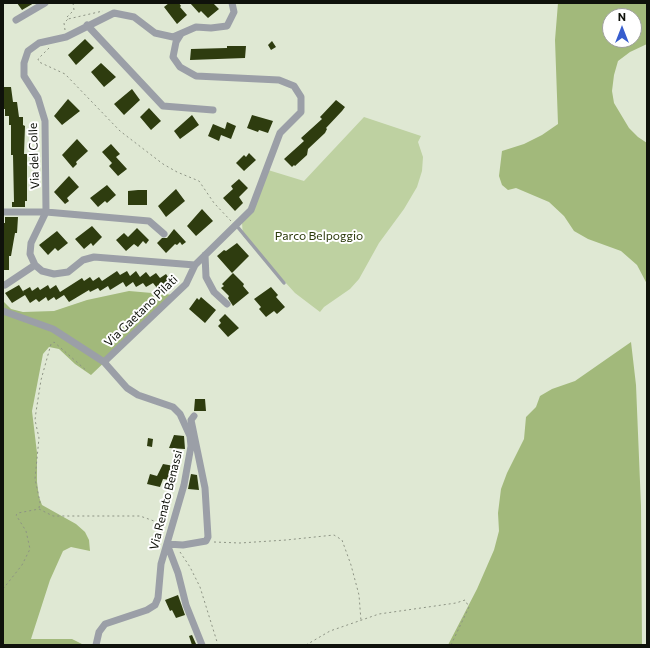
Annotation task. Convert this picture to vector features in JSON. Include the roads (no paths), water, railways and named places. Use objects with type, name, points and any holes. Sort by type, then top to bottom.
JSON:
[{"type":"street","points":[[16,20],[45,3]]},
{"type":"street","name":"Via del Colle","points":[[35,265],[30,254],[31,243],[46,212],[45,121],[38,98],[24,76],[24,63],[28,51],[33,47],[55,39],[66,37],[114,13],[134,17],[155,33],[173,37],[196,27],[211,28],[227,26],[234,12],[232,3]]},
{"type":"street","points":[[87,26],[163,106],[213,110]]},
{"type":"street","name":"Via Gaetano Pilati","points":[[104,362],[186,284],[195,264],[252,210],[280,133],[301,112],[301,97],[294,86],[278,80],[196,76],[180,67],[173,57],[176,42],[181,34]]},
{"type":"street","points":[[3,212],[46,212],[149,221],[164,234]]},
{"type":"street","points":[[205,255],[206,277],[214,292],[226,304]]},
{"type":"street","points":[[5,284],[35,265],[42,272],[54,274],[68,272],[83,260],[94,257],[195,264]]},
{"type":"street","name":"Via Renato Benassi","points":[[3,311],[54,329],[104,362],[126,388],[138,395],[172,407],[180,414],[187,430],[191,446],[184,485],[161,564],[158,598],[155,604],[147,610],[105,624],[99,632],[96,645]]},
{"type":"street","points":[[194,416],[191,420],[205,488],[208,537],[206,542],[175,545],[167,544],[178,573],[186,605],[202,645]]},
{"type":"lane","points":[[236,225],[284,283]]},
{"type":"park label","name":"Parco Belpoggio","points":[[319,236]]}]
